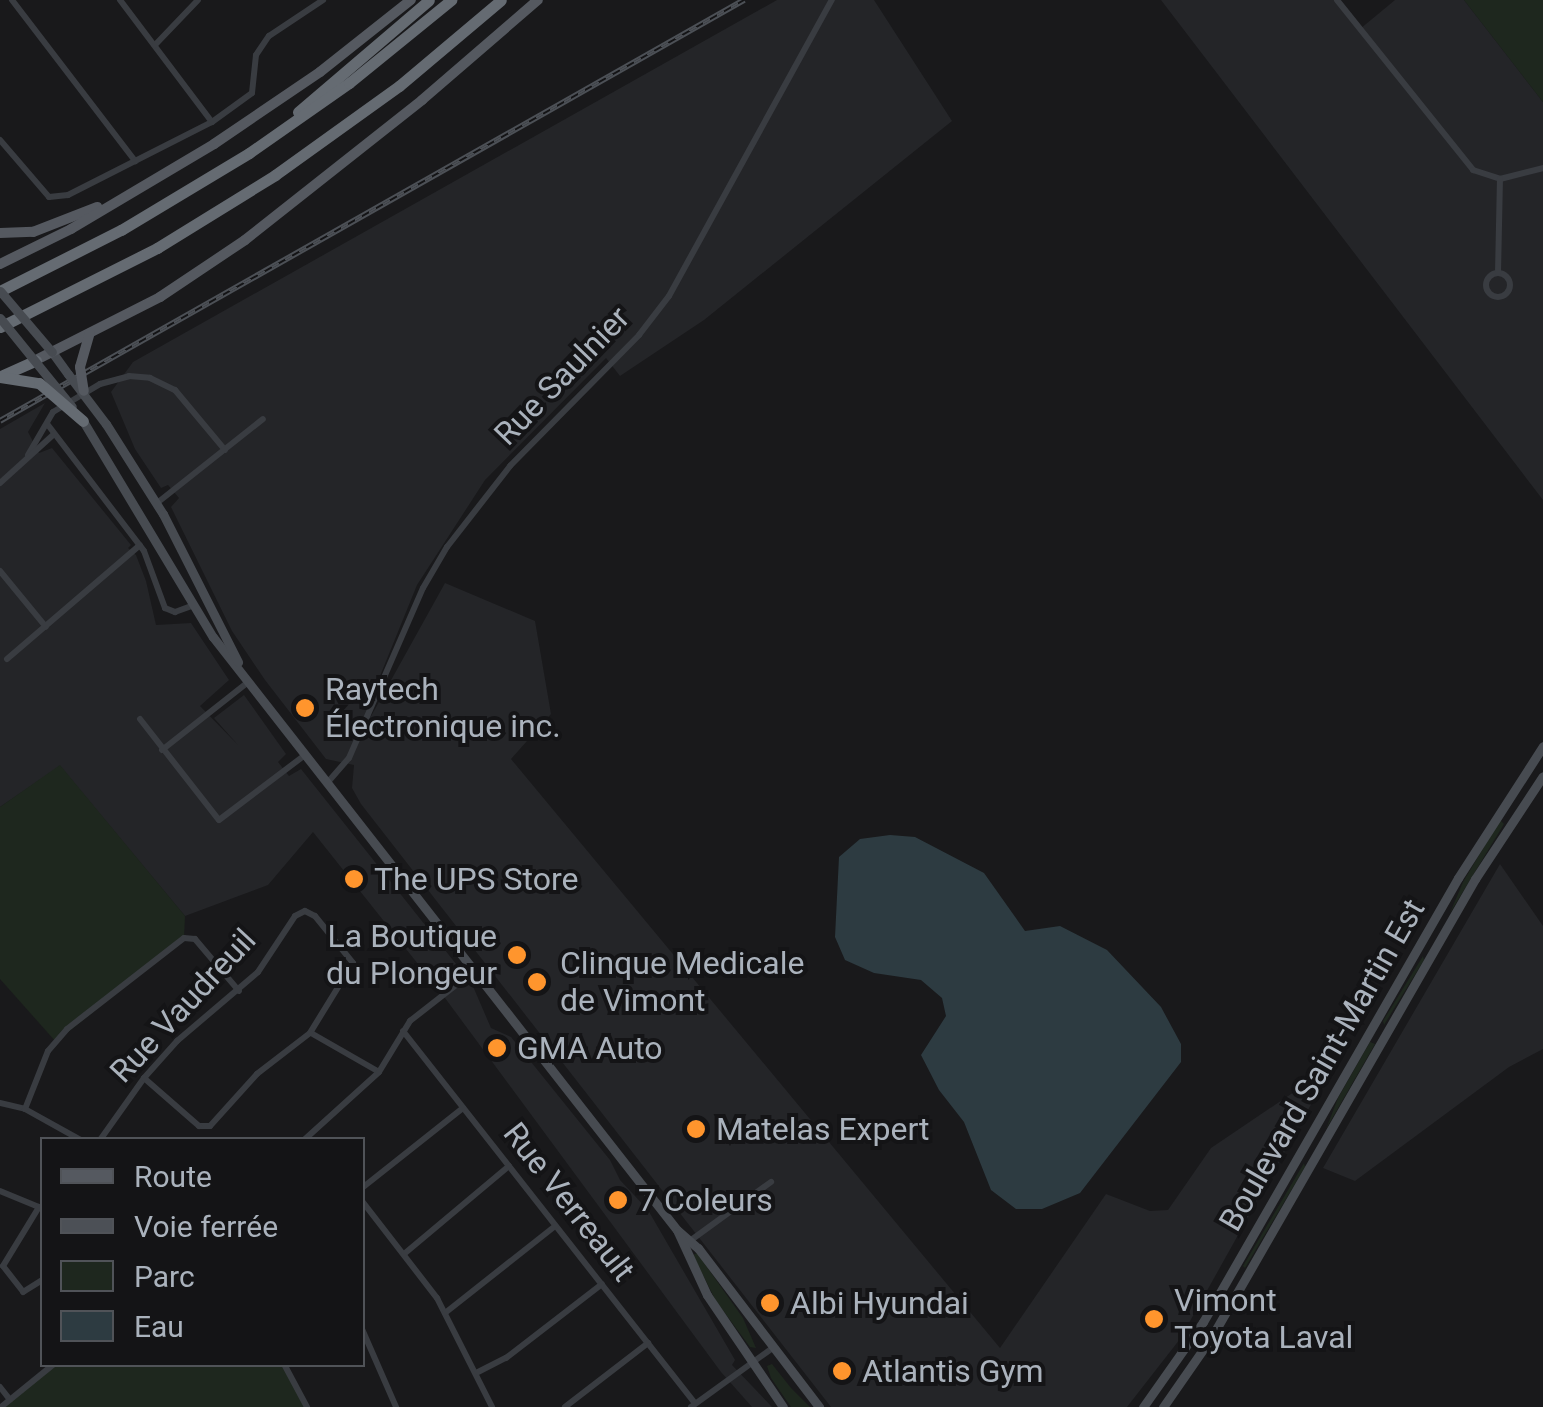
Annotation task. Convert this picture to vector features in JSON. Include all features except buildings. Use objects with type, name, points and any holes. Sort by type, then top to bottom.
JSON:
[{"type":"highway","points":[[249,154],[429,0]]},
{"type":"highway","points":[[0,291],[121,230],[249,154],[369,68],[451,0]]},
{"type":"highway","points":[[0,327],[147,253],[276,175],[382,99],[500,0]]},
{"type":"highway","points":[[0,377],[18,372],[36,360]]},
{"type":"highway","points":[[18,372],[40,382],[83,421]]},
{"type":"main road","points":[[0,264],[135,192],[288,94],[411,0]]},
{"type":"main road","points":[[36,360],[160,297],[246,240],[538,0]]},
{"type":"main road","points":[[523,14],[546,0]]},
{"type":"main road","points":[[0,233],[33,232],[135,192]]},
{"type":"main road","points":[[0,291],[84,391],[157,502],[248,682]]},
{"type":"main road","points":[[0,318],[83,421],[194,605],[248,682],[686,1243],[819,1407]]},
{"type":"main road","points":[[84,391],[81,360],[90,333]]},
{"type":"main road","name":"Boulevard Saint-Martin Est","points":[[1144,1407],[1203,1322],[1496,814],[1543,746]]},
{"type":"main road","name":"Boulevard Saint-Martin Est","points":[[1163,1407],[1228,1310],[1508,829],[1543,776]]},
{"type":"main road","points":[[686,1243],[750,1362],[783,1407]]},
{"type":"street","points":[[12,0],[135,162]]},
{"type":"street","points":[[120,0],[212,122]]},
{"type":"street","points":[[154,46],[198,0]]},
{"type":"street","points":[[0,140],[49,198],[68,195],[212,122],[252,93],[256,55],[269,36],[322,0]]},
{"type":"street","name":"Rue Saulnier","points":[[328,782],[349,758],[423,588],[446,547],[510,466],[663,306],[693,260],[832,0]]},
{"type":"street","points":[[1337,0],[1472,170],[1500,179],[1543,168]]},
{"type":"street","points":[[1498,272],[1500,179]]},
{"type":"street","points":[[28,455],[54,410],[117,377],[143,376],[175,390],[225,450]]},
{"type":"street","points":[[157,502],[263,419]]},
{"type":"street","points":[[48,425],[140,545],[165,608],[179,612],[194,605]]},
{"type":"street","points":[[0,482],[54,434]]},
{"type":"street","points":[[7,659],[140,545]]},
{"type":"street","points":[[0,572],[46,626]]},
{"type":"street","points":[[162,750],[248,682]]},
{"type":"street","points":[[140,719],[218,820],[305,755]]},
{"type":"street","name":"Rue Vaudreuil","points":[[102,1137],[144,1078],[177,1041],[239,991],[296,916],[306,911],[315,916],[353,963],[310,1033]]},
{"type":"street","points":[[25,1109],[48,1051],[67,1029],[184,938],[195,940],[239,991]]},
{"type":"street","points":[[307,1137],[380,1072],[403,1031],[476,970]]},
{"type":"street","name":"Rue Verreault","points":[[403,1031],[693,1405]]},
{"type":"street","points":[[144,1078],[199,1126],[210,1126],[257,1074],[310,1033],[380,1072]]},
{"type":"street","points":[[0,1104],[25,1109],[76,1137]]},
{"type":"street","points":[[365,1186],[462,1108]]},
{"type":"street","points":[[312,1132],[316,1137]]},
{"type":"street","points":[[404,1254],[509,1166]]},
{"type":"street","points":[[686,1243],[771,1182]]},
{"type":"street","points":[[0,1191],[40,1207]]},
{"type":"street","points":[[365,1205],[446,1313],[492,1407]]},
{"type":"street","points":[[40,1209],[3,1266],[23,1292],[40,1281]]},
{"type":"street","points":[[446,1313],[555,1226]]},
{"type":"street","points":[[478,1372],[506,1358],[602,1284]]},
{"type":"street","points":[[365,1337],[396,1407]]},
{"type":"street","points":[[564,1407],[648,1343]]},
{"type":"street","points":[[693,1405],[771,1349]]},
{"type":"street","points":[[1,1407],[50,1367]]},
{"type":"street","points":[[286,1367],[307,1407]]},
{"type":"street","points":[[0,1387],[10,1400]]},
{"type":"shaded area","points":[[777,0],[874,0],[952,121],[704,320],[620,376],[606,358],[485,480],[417,585],[380,676],[370,718],[445,583],[535,621],[551,714],[511,759],[1000,1348],[1106,1194],[1150,1211],[1168,1210],[1211,1148],[1294,1092],[1313,1101],[1180,1339],[1127,1407],[831,1407],[361,804],[352,788],[354,765],[326,759],[265,680],[232,631],[171,507],[179,498],[168,485],[161,488],[135,449],[111,392],[133,362]]},
{"type":"shaded area","points":[[1161,0],[1337,0],[1360,29],[1395,0],[1464,0],[1543,102],[1543,500]]},
{"type":"shaded area","points":[[45,403],[28,432],[39,453],[52,448],[131,545],[128,548],[136,555],[146,581],[156,625],[191,623],[229,680],[200,706],[238,745],[214,718],[244,695],[286,754],[278,762],[289,776],[301,769],[472,984],[491,1028],[511,1037],[610,1160],[620,1180],[648,1210],[735,1360],[732,1365],[772,1407],[752,1407],[721,1372],[445,998],[313,832],[268,885],[185,916],[60,766],[0,807],[0,429]]},
{"type":"shaded area","points":[[1500,864],[1543,926],[1543,1049],[1509,1067],[1355,1181],[1323,1168]]},
{"type":"green space","points":[[1464,0],[1543,0],[1543,102]]},
{"type":"green space","points":[[60,765],[185,916],[184,938],[56,1042],[0,979],[0,807]]},
{"type":"green space","points":[[1500,820],[1504,824],[1450,913],[1463,882]]},
{"type":"green space","points":[[1423,956],[1424,960],[1384,1025],[1383,1021]]},
{"type":"green space","points":[[1370,1042],[1375,1044],[1326,1129],[1338,1098]]},
{"type":"green space","points":[[1304,1163],[1305,1167],[1245,1268],[1243,1266]]},
{"type":"green space","points":[[697,1253],[743,1318],[756,1348],[750,1347],[716,1301],[693,1255]]},
{"type":"green space","points":[[772,1364],[810,1407],[791,1407],[771,1378],[767,1366]]},
{"type":"green space","points":[[50,1367],[285,1367],[307,1407],[1,1407]]},
{"type":"water","points":[[915,837],[984,873],[1025,931],[1060,926],[1107,950],[1161,1007],[1181,1044],[1181,1062],[1080,1193],[1042,1209],[1016,1209],[991,1190],[964,1122],[939,1090],[921,1055],[946,1016],[942,998],[921,980],[874,973],[845,960],[835,937],[839,857],[860,839]]},
{"type":"railway","points":[[0,421],[744,0]]},
{"type":"place","name":"Raytech Électronique inc.","points":[[305,708]]},
{"type":"place","name":"The UPS Store","points":[[354,879]]},
{"type":"place","name":"La Boutique du Plongeur","points":[[517,955]]},
{"type":"place","name":"Clinque Medicale de Vimont","points":[[537,982]]},
{"type":"place","name":"GMA Auto","points":[[497,1048]]},
{"type":"place","name":"Matelas Expert","points":[[696,1129]]},
{"type":"place","name":"7 Coleurs","points":[[618,1200]]},
{"type":"place","name":"Albi Hyundai","points":[[770,1303]]},
{"type":"place","name":"Vimont Toyota Laval","points":[[1154,1319]]},
{"type":"place","name":"Atlantis Gym","points":[[842,1371]]}]
